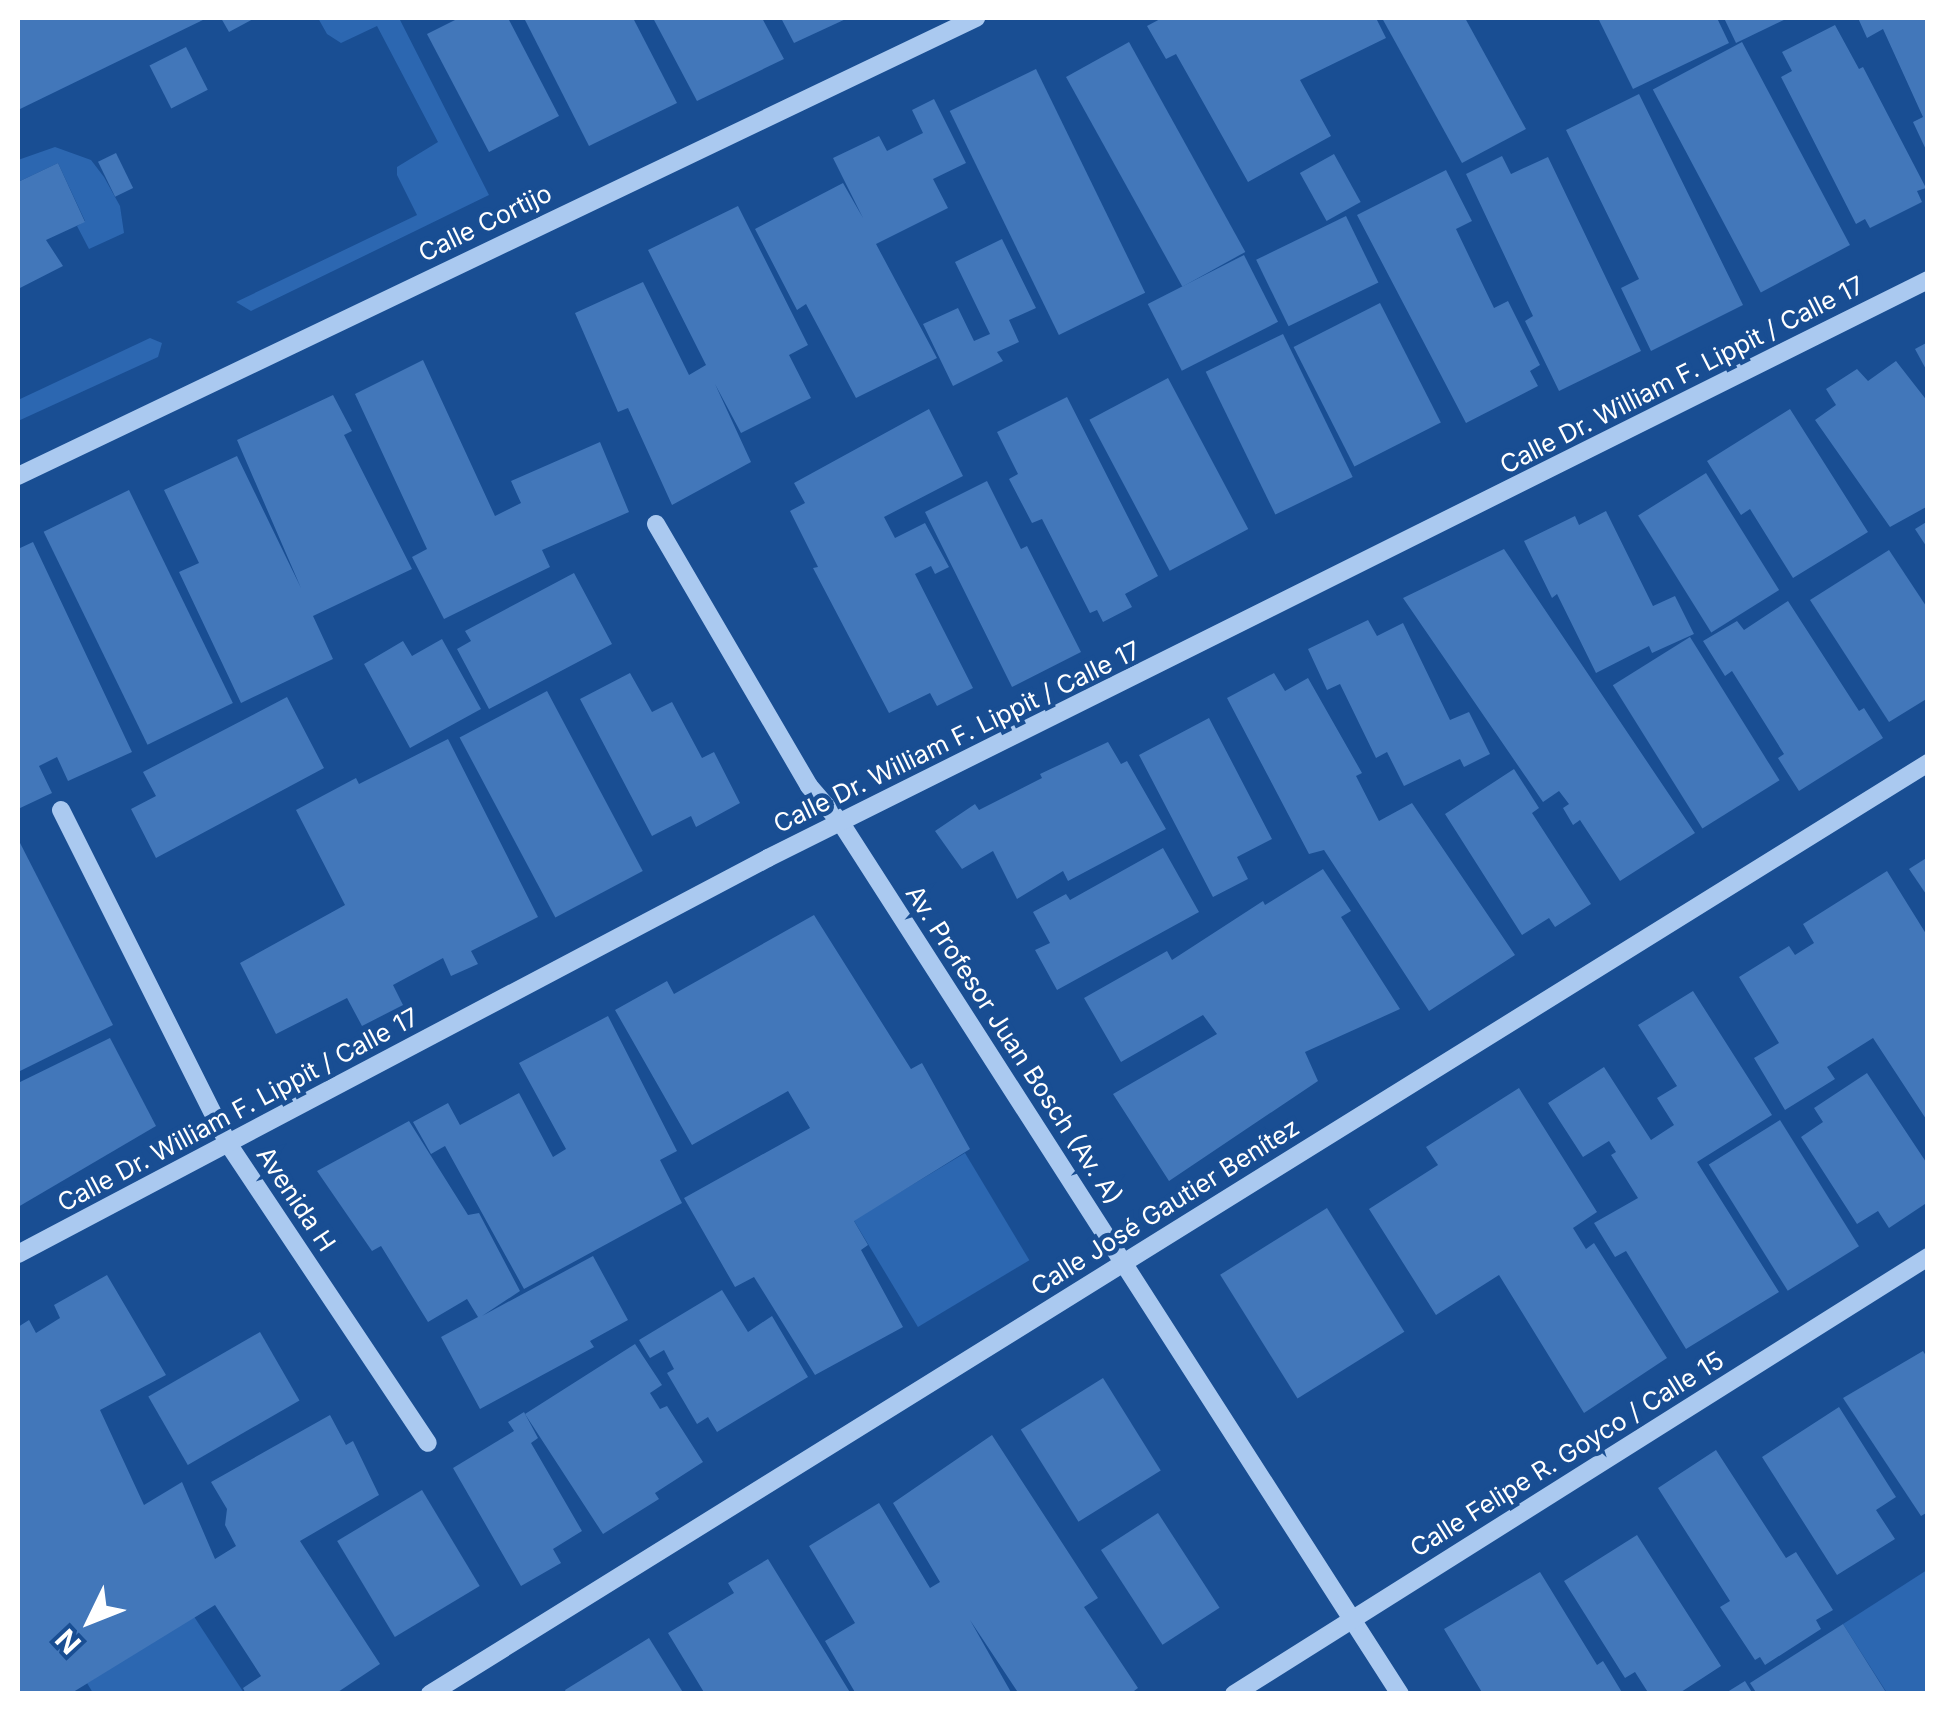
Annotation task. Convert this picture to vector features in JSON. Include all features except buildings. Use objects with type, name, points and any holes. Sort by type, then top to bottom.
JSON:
[{"type":"street","name":"Calle Cortijo","points":[[18,476],[976,18]]},
{"type":"street","name":"Calle Dr. William F. Lippit / Calle 17","points":[[18,1254],[842,823],[1928,280]]},
{"type":"street","name":"Av. Profesor Juan Bosch (Av. A)","points":[[656,524],[809,786],[842,823],[1400,1694]]},
{"type":"street","name":"Calle José Gautier Benítez","points":[[430,1694],[1928,763]]},
{"type":"street","name":"Avenida H","points":[[60,810],[230,1144],[428,1443]]},
{"type":"street","name":"Calle Felipe R. Goyco / Calle 15","points":[[1234,1694],[1928,1258]]},
{"type":"shaded area","points":[[318,18],[399,18],[489,195],[251,311],[236,302],[417,215],[397,175],[397,167],[438,142],[377,26],[341,43],[327,34]]},
{"type":"shaded area","points":[[55,147],[91,160],[120,206],[124,233],[89,249],[77,226],[85,221],[58,163],[18,182],[18,160]]},
{"type":"shaded area","points":[[150,338],[162,343],[158,357],[18,421],[18,400]]},
{"type":"shaded area","points":[[965,1153],[1029,1260],[918,1327],[854,1220]]},
{"type":"shaded area","points":[[1927,1570],[1927,1693],[1887,1693],[1843,1624]]},
{"type":"shaded area","points":[[193,1615],[244,1693],[93,1693],[87,1683]]}]
